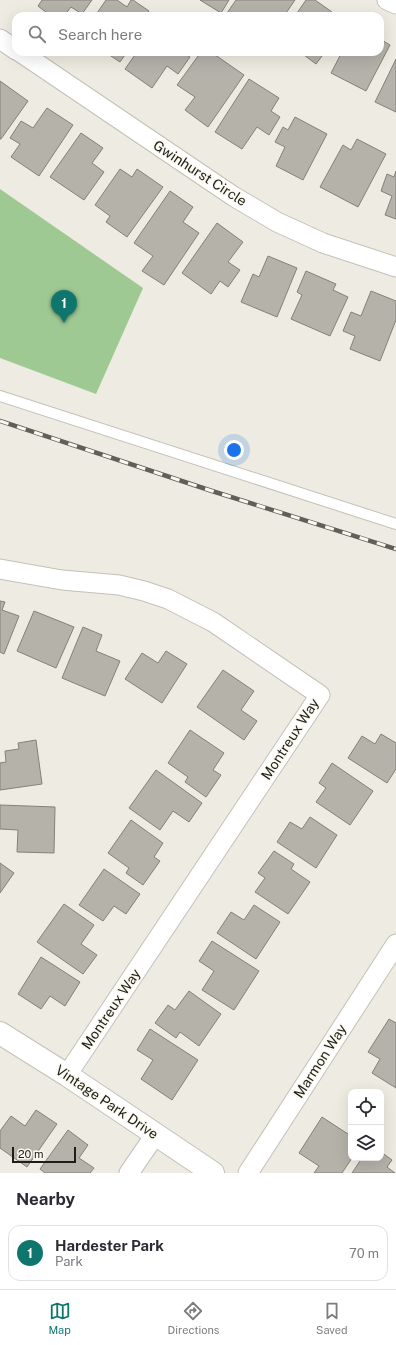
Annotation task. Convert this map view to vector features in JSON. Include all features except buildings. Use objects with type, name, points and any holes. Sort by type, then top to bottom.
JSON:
[{"type":"street","points":[[387,0],[396,4]]},
{"type":"street","points":[[0,39],[12,47]]},
{"type":"street","name":"Gwinhurst Circle","points":[[26,56],[233,196],[277,222],[323,242],[396,267]]},
{"type":"street","name":"Montreux Way","points":[[0,569],[62,580],[120,585],[168,599],[213,622],[320,695],[67,1075]]},
{"type":"street","name":"Marmon Way","points":[[248,1173],[390,964],[396,944]]},
{"type":"street","name":"Vintage Park Drive","points":[[0,1033],[67,1075],[213,1173]]},
{"type":"street","points":[[129,1173],[155,1135]]},
{"type":"lane","points":[[0,396],[396,524]]},
{"type":"green space","points":[[0,189],[143,288],[96,394],[0,358]]},
{"type":"railway","points":[[0,421],[212,491],[396,549]]},
{"type":"place","name":"Hardester Park","points":[[64,323]]}]
